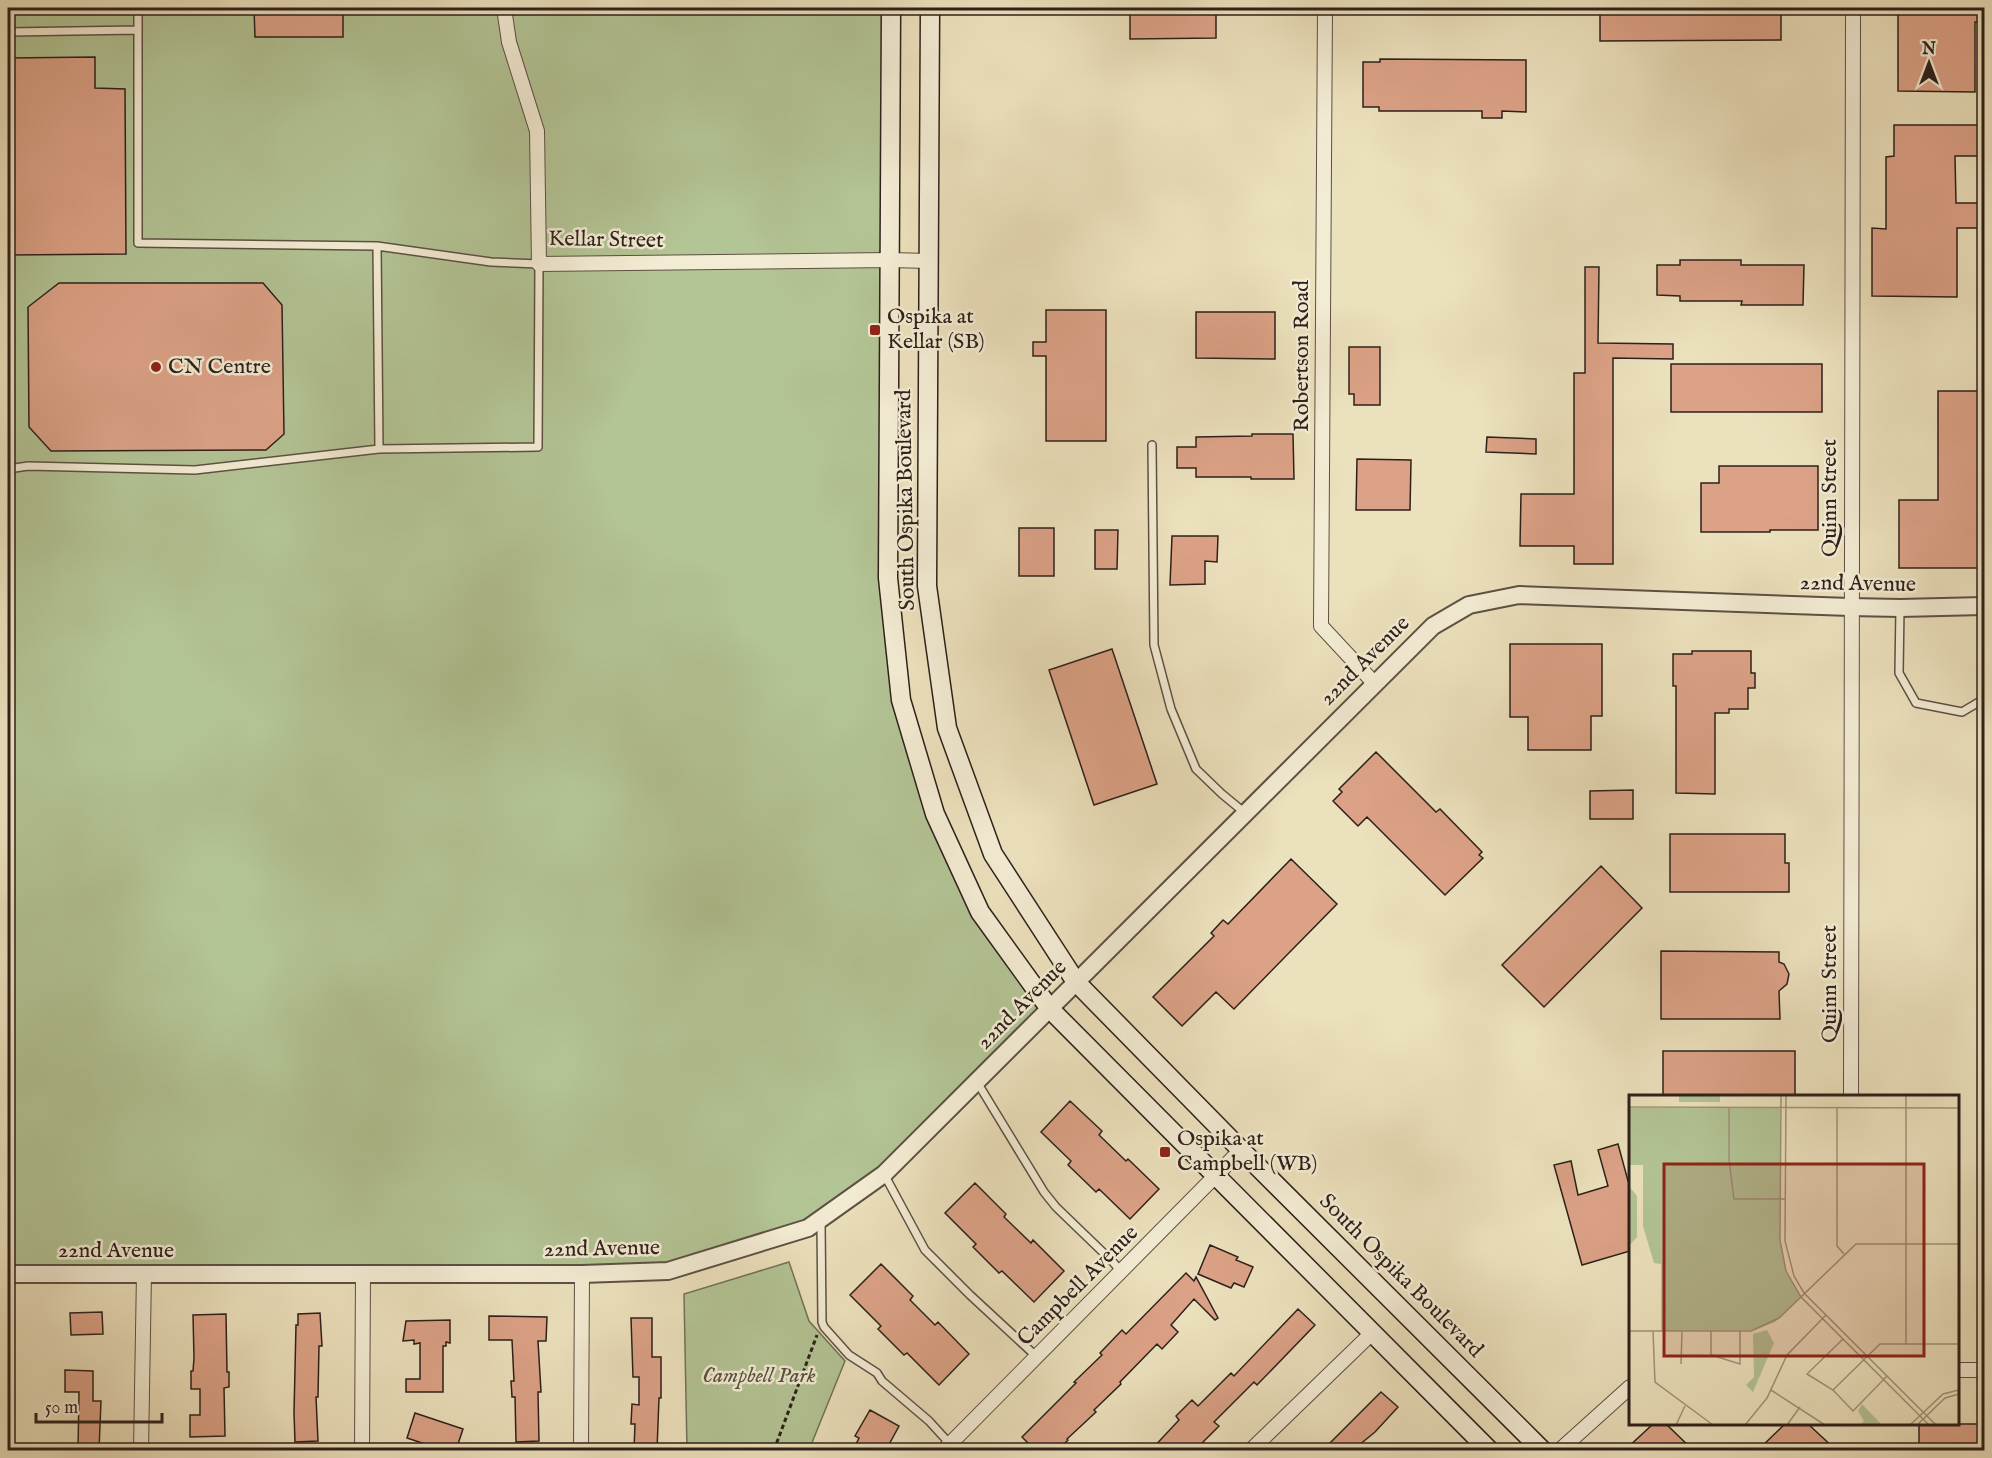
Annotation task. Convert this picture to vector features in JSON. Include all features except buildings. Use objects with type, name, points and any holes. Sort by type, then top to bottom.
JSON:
[{"type":"main road","name":"South Ospika Boulevard","points":[[891,8],[888,578],[901,700],[935,814],[980,912],[1050,1009],[1489,1450]]},
{"type":"main road","name":"South Ospika Boulevard","points":[[930,8],[927,586],[947,728],[993,854],[1076,982],[1542,1450]]},
{"type":"street","name":"Kellar Street","points":[[504,8],[509,42],[537,131],[539,264],[928,261]]},
{"type":"street","name":"Robertson Road","points":[[1325,8],[1321,626],[1375,684]]},
{"type":"street","name":"Quinn Street","points":[[1851,1095],[1850,607],[1853,8]]},
{"type":"street","name":"22nd Avenue","points":[[8,1274],[582,1274],[668,1271],[808,1227],[884,1174],[1432,626],[1469,605],[1519,595],[1850,607],[1984,606]]},
{"type":"street","name":"Campbell Avenue","points":[[947,1447],[1241,1150]]},
{"type":"street","points":[[362,1450],[363,1273]]},
{"type":"street","points":[[141,1450],[144,1274]]},
{"type":"street","points":[[581,1450],[582,1274]]},
{"type":"street","points":[[1251,1450],[1372,1334]]},
{"type":"street","points":[[1959,1370],[1984,1370]]},
{"type":"street","points":[[1560,1450],[1629,1388]]},
{"type":"lane","points":[[8,469],[28,466],[195,470],[379,449],[538,447],[539,264],[491,262],[377,246],[138,243],[138,8]]},
{"type":"lane","points":[[8,32],[138,30]]},
{"type":"lane","points":[[377,246],[379,449]]},
{"type":"lane","points":[[1152,445],[1154,645],[1171,709],[1196,769],[1245,813]]},
{"type":"lane","points":[[1900,608],[1899,673],[1916,703],[1962,712],[1984,699]]},
{"type":"lane","points":[[977,1082],[1044,1192],[1121,1272]]},
{"type":"lane","points":[[884,1174],[925,1250],[1037,1357]]},
{"type":"lane","points":[[821,1218],[822,1322],[829,1335],[849,1355],[877,1373],[882,1381],[929,1421],[947,1447]]},
{"type":"path","points":[[774,1450],[806,1370],[822,1322]]},
{"type":"green space","points":[[8,8],[889,8],[891,558],[906,693],[961,879],[1046,1006],[854,1200],[698,1265],[8,1273]]},
{"type":"green space","name":"Campbell Park","points":[[789,1262],[809,1321],[845,1361],[809,1450],[687,1450],[684,1294]]},
{"type":"place","name":"Ospika at Kellar (SB)","points":[[875,330]]},
{"type":"place","name":"CN Centre","points":[[156,367]]},
{"type":"place","name":"Ospika at Campbell (WB)","points":[[1165,1152]]}]
